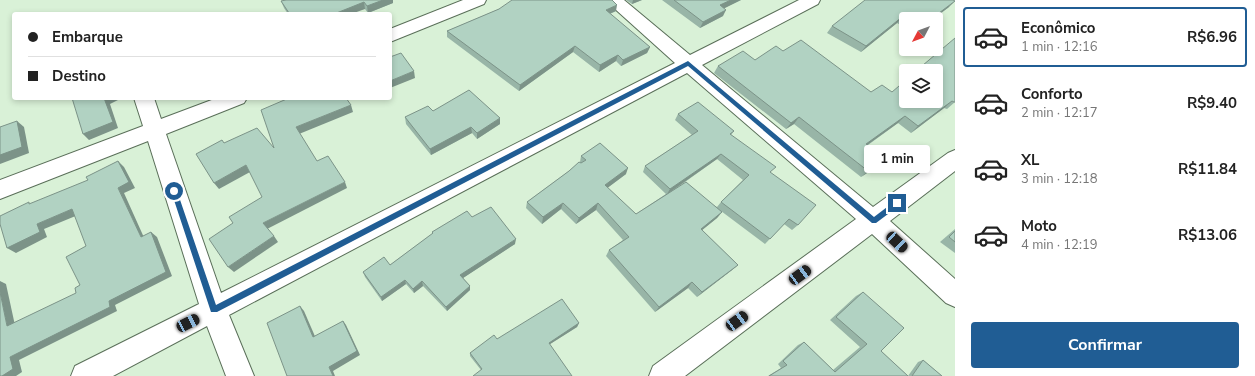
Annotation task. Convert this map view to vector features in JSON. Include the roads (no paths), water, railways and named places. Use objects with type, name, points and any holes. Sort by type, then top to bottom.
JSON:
[{"type":"street","points":[[392,35],[478,0]]},
{"type":"street","points":[[613,0],[874,220],[955,295]]},
{"type":"street","points":[[85,376],[812,0]]},
{"type":"street","points":[[145,100],[214,310],[240,376]]},
{"type":"street","points":[[0,190],[154,132],[232,100]]},
{"type":"street","points":[[663,376],[955,159]]}]
